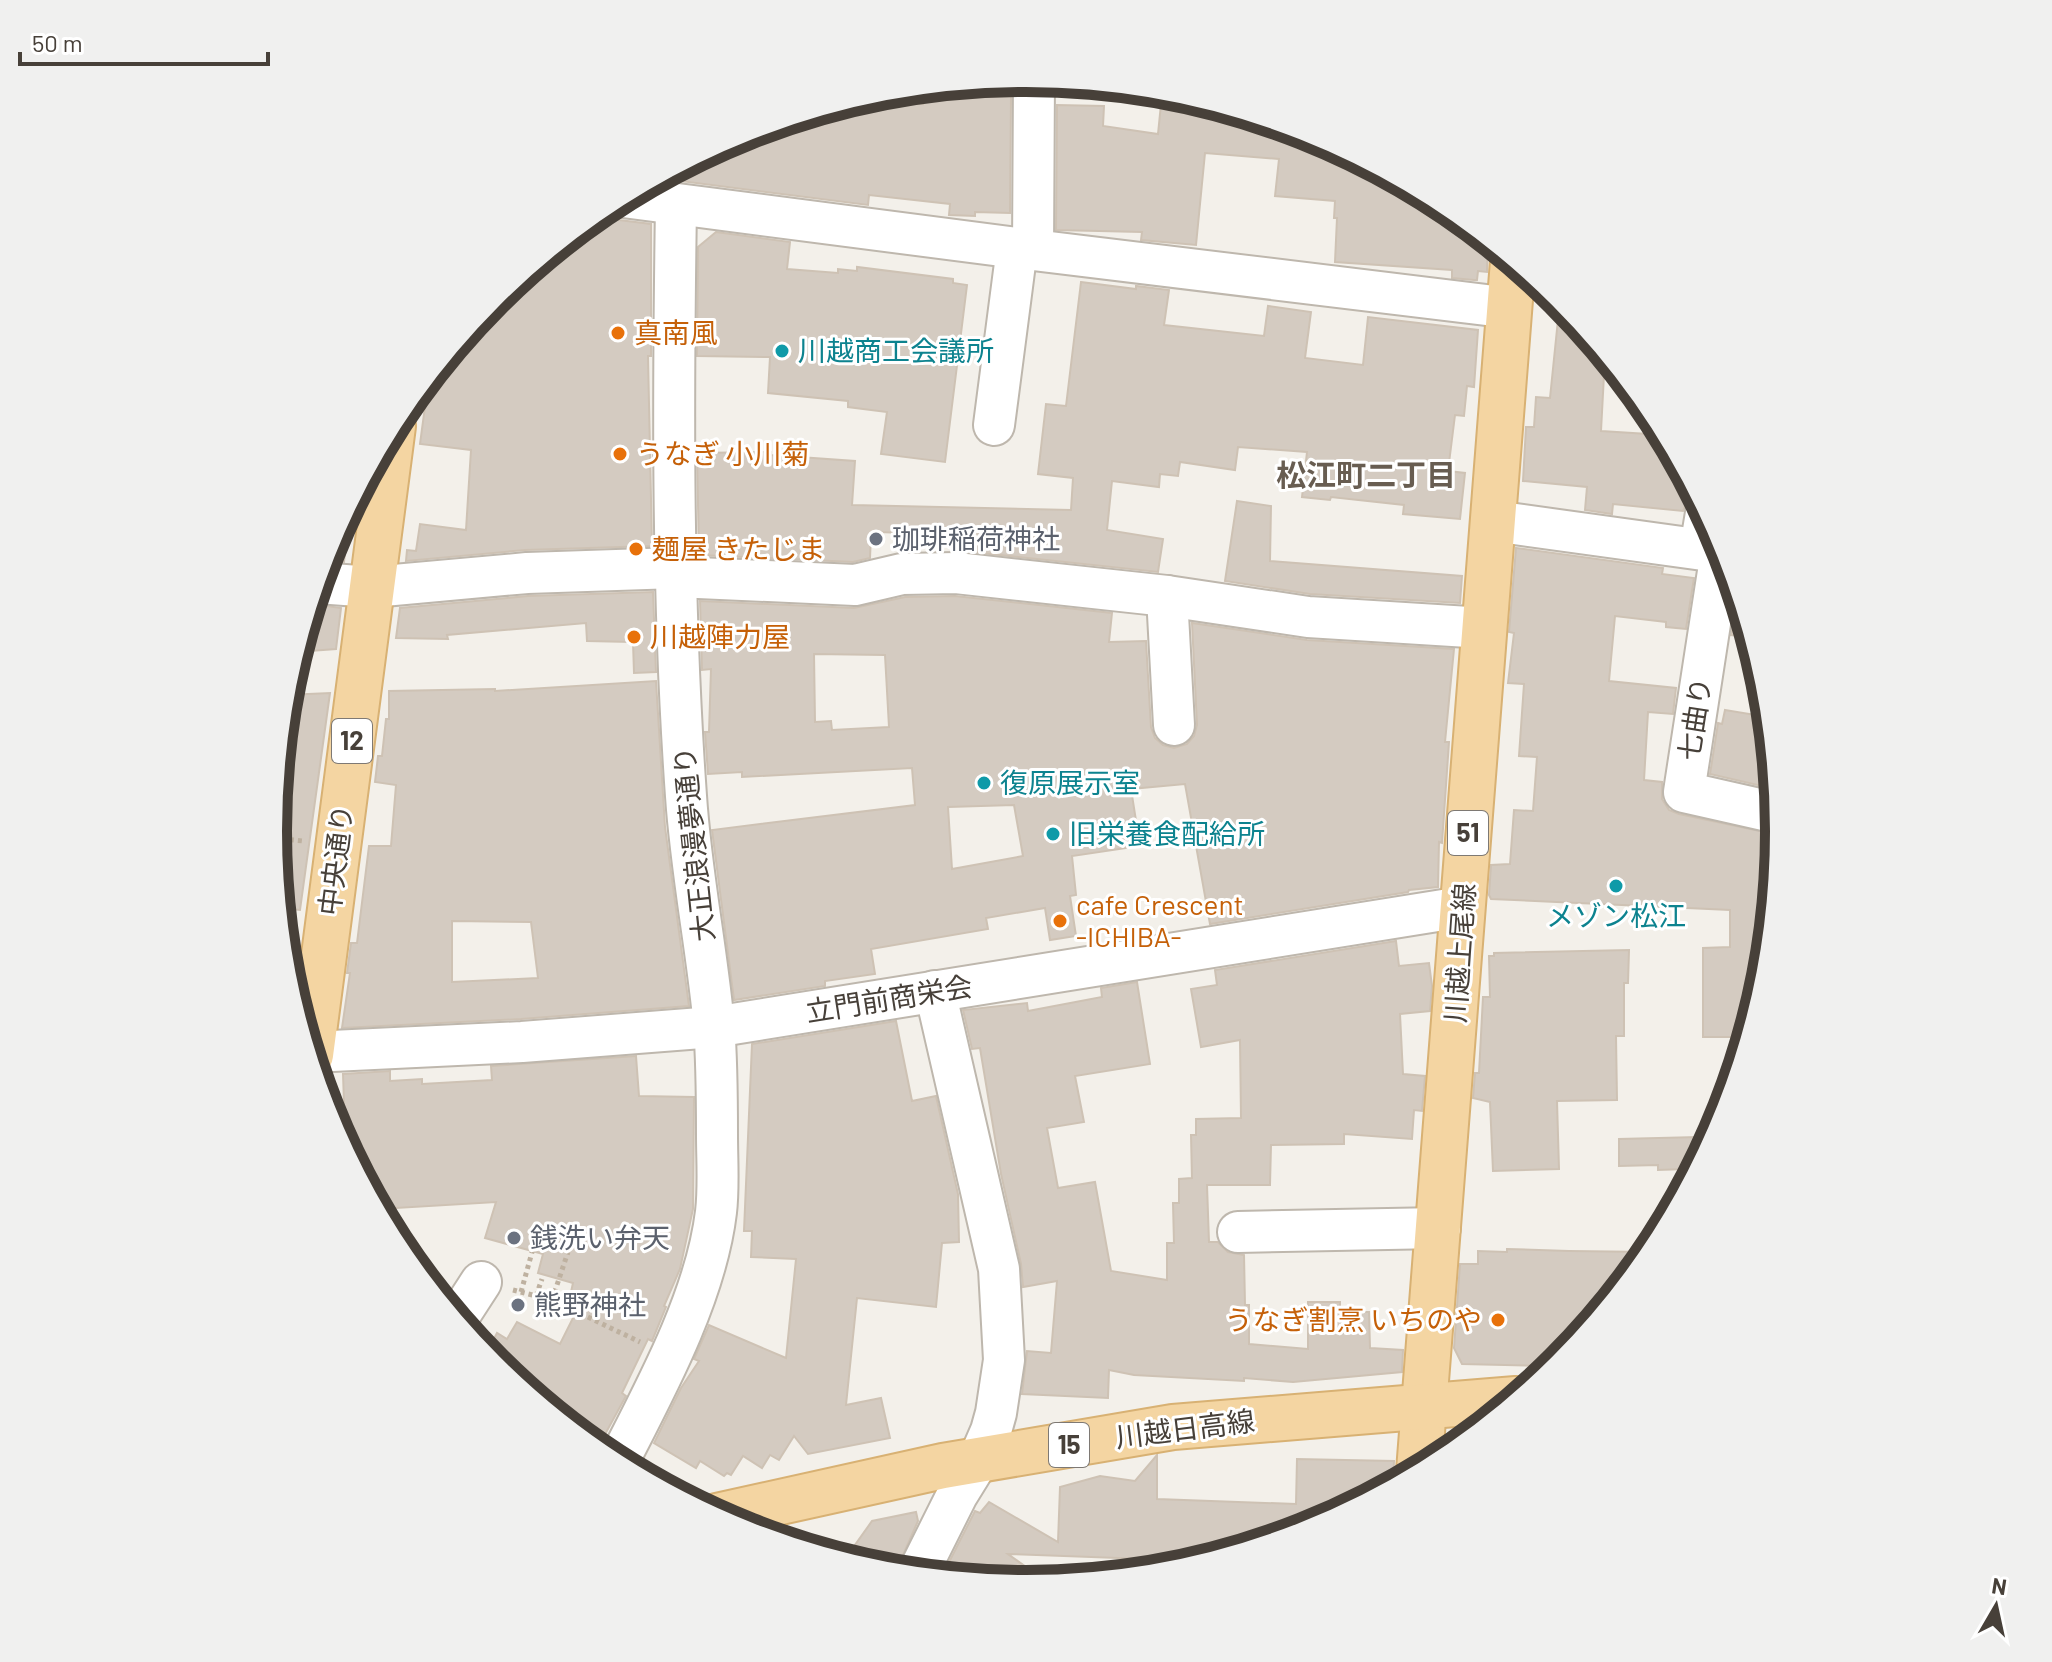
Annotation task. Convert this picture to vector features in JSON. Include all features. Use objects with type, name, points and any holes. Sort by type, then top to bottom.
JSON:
[{"type":"main road","name":"川越上尾線","points":[[1426,1405],[1512,275]]},
{"type":"main road","name":"中央通り","points":[[315,1031],[389,456]]},
{"type":"main road","name":"川越日高線","points":[[737,1511],[943,1466],[1173,1427],[1497,1400]]},
{"type":"main road","name":"51","points":[[1421,1455],[1426,1405]]},
{"type":"street","points":[[994,425],[1025,249],[1033,92]]},
{"type":"street","points":[[643,200],[1511,308]]},
{"type":"street","name":"大正浪漫夢通り","points":[[630,1455],[707,1260],[716,1212],[714,1027],[686,798],[676,573],[673,414],[676,205]]},
{"type":"street","points":[[1493,521],[1706,541]]},
{"type":"street","name":"七曲り","points":[[1712,555],[1684,792],[1764,810]]},
{"type":"street","points":[[329,584],[372,587],[527,573],[676,573],[855,585],[902,574],[956,573],[1167,596],[1308,617],[1485,628]]},
{"type":"street","points":[[1167,596],[1174,725]]},
{"type":"street","name":"立門前商栄会","points":[[321,1052],[522,1042],[714,1027],[1462,907]]},
{"type":"street","points":[[923,1563],[978,1461],[996,1413],[1004,1360],[999,1269],[935,991]]},
{"type":"street","points":[[1238,1232],[1440,1228]]},
{"type":"street","points":[[463,1310],[481,1282]]},
{"type":"path","points":[[287,839],[316,842]]},
{"type":"path","points":[[521,1292],[534,1245]]},
{"type":"path","points":[[552,1300],[568,1252]]},
{"type":"path","points":[[536,1296],[542,1279]]},
{"type":"path","points":[[481,1282],[552,1300],[670,1356]]},
{"type":"building","points":[[989,94],[989,96],[1011,96],[1010,213],[949,215],[950,204],[869,195],[868,205],[676,180],[743,148],[788,131],[882,106],[899,107],[900,103],[907,102],[923,104],[923,99],[930,98]]},
{"type":"building","points":[[1161,104],[1217,117],[1309,148],[1396,191],[1437,217],[1488,254],[1487,272],[1478,271],[1477,280],[1474,280],[1452,278],[1452,270],[1335,262],[1335,201],[1275,196],[1279,159],[1205,153],[1196,245],[1141,240],[1142,232],[1056,230],[1057,105],[1104,106],[1103,126],[1158,134]]},
{"type":"building","points":[[614,218],[651,224],[651,356],[648,356],[652,546],[525,550],[406,561],[407,550],[416,551],[420,524],[466,530],[471,450],[420,444],[426,401],[503,308],[539,275]]},
{"type":"building","points":[[716,232],[790,242],[787,269],[838,273],[838,269],[857,271],[857,267],[953,279],[953,283],[967,285],[945,462],[881,454],[887,412],[848,407],[848,401],[768,393],[770,357],[697,356],[698,247]]},
{"type":"building","points":[[1081,282],[1169,290],[1164,325],[1264,336],[1268,306],[1311,312],[1305,358],[1363,365],[1368,317],[1478,330],[1474,387],[1467,386],[1464,416],[1455,415],[1448,471],[1465,473],[1460,519],[1403,514],[1404,505],[1302,497],[1307,452],[1238,447],[1235,470],[1180,462],[1178,476],[1160,474],[1159,487],[1112,481],[1107,530],[1163,539],[1158,572],[954,550],[955,535],[879,532],[879,535],[871,535],[870,558],[853,562],[699,555],[697,453],[771,452],[771,455],[855,461],[852,505],[1071,510],[1073,478],[1038,474],[1046,404],[1066,406]]},
{"type":"building","points":[[1558,318],[1604,371],[1601,431],[1649,434],[1687,501],[1683,511],[1613,504],[1612,514],[1585,510],[1587,487],[1523,481],[1526,427],[1534,427],[1536,397],[1550,398]]},
{"type":"building","points":[[1237,501],[1271,506],[1270,561],[1462,576],[1460,603],[1310,594],[1225,581]]},
{"type":"building","points":[[347,540],[344,562],[338,561]]},
{"type":"building","points":[[1516,548],[1663,568],[1662,574],[1694,578],[1686,629],[1666,627],[1666,622],[1615,616],[1609,681],[1676,688],[1673,714],[1648,712],[1644,780],[1662,782],[1662,799],[1669,810],[1765,832],[1759,927],[1736,1037],[1703,1037],[1703,948],[1730,947],[1730,910],[1491,899],[1491,865],[1510,864],[1514,810],[1533,811],[1537,757],[1519,756],[1524,684],[1508,683],[1514,633],[1509,632]]},
{"type":"building","points":[[653,592],[656,672],[634,673],[633,642],[587,641],[586,623],[447,635],[448,639],[396,638],[400,608],[528,596]]},
{"type":"building","points":[[955,596],[1112,613],[1109,642],[1146,641],[1151,727],[1155,738],[1163,745],[1174,748],[1187,744],[1194,736],[1197,725],[1192,623],[1307,640],[1454,649],[1445,742],[1449,742],[1442,843],[1439,842],[1438,887],[1210,924],[1185,784],[1131,789],[1140,846],[1072,856],[1076,895],[1070,896],[1076,936],[1050,940],[1045,908],[986,918],[988,929],[871,949],[875,974],[825,981],[825,986],[734,1000],[712,830],[915,805],[912,768],[742,777],[742,772],[708,774],[705,732],[709,732],[711,669],[702,670],[700,601],[854,608],[905,597]],"holes":[[[814,654],[885,655],[889,727],[832,730],[831,721],[815,722]],[[1014,805],[1023,856],[952,869],[948,807]]]},
{"type":"building","points":[[322,605],[341,608],[336,649],[309,651]]},
{"type":"building","points":[[1734,619],[1739,636],[1731,635]]},
{"type":"building","points":[[656,681],[665,827],[689,1006],[342,1028],[351,943],[357,943],[369,846],[391,846],[396,785],[375,782],[378,756],[382,756],[386,719],[389,719],[389,691],[495,691]],"holes":[[[452,921],[531,922],[538,978],[452,982]]]},
{"type":"building","points":[[330,693],[300,910],[292,909],[287,831],[293,735],[300,694]]},
{"type":"building","points":[[1725,710],[1756,715],[1763,786],[1710,774],[1718,723],[1722,724]]},
{"type":"building","points":[[1396,941],[1399,966],[1429,963],[1432,986],[1430,1011],[1400,1014],[1403,1074],[1425,1076],[1422,1111],[1414,1110],[1412,1139],[1344,1134],[1344,1144],[1271,1145],[1270,1185],[1207,1185],[1209,1242],[1218,1242],[1228,1252],[1244,1255],[1249,1344],[1308,1349],[1308,1302],[1340,1302],[1340,1312],[1369,1312],[1370,1348],[1403,1350],[1402,1372],[1293,1382],[1134,1375],[1109,1370],[1108,1398],[1022,1394],[1027,1351],[1051,1353],[1057,1281],[1023,1287],[980,1048],[972,1049],[963,1010],[1027,1003],[1028,1011],[1102,997],[1101,988],[1137,982],[1150,1064],[1075,1076],[1084,1122],[1047,1128],[1058,1188],[1095,1182],[1111,1271],[1167,1280],[1167,1243],[1174,1243],[1173,1203],[1179,1203],[1179,1179],[1192,1178],[1191,1135],[1196,1135],[1196,1119],[1241,1118],[1240,1040],[1201,1047],[1191,989],[1217,985],[1215,970]]},
{"type":"building","points":[[1629,950],[1628,983],[1624,983],[1624,1036],[1616,1036],[1617,1100],[1557,1101],[1559,1169],[1493,1171],[1490,1102],[1473,1098],[1475,1073],[1479,1073],[1483,997],[1490,997],[1489,956],[1494,956],[1494,953]]},
{"type":"building","points":[[896,1021],[912,1101],[936,1096],[958,1194],[959,1242],[942,1243],[936,1307],[857,1298],[846,1405],[881,1398],[890,1438],[808,1454],[794,1436],[779,1460],[770,1455],[762,1468],[743,1456],[731,1475],[727,1473],[724,1476],[700,1461],[696,1468],[654,1443],[681,1388],[699,1361],[694,1359],[709,1325],[786,1358],[796,1259],[751,1257],[752,1231],[744,1231],[752,1044]]},
{"type":"building","points":[[636,1056],[639,1096],[694,1097],[693,1209],[680,1269],[652,1341],[648,1339],[622,1393],[626,1396],[604,1437],[539,1387],[492,1342],[497,1333],[507,1339],[517,1322],[560,1344],[583,1298],[571,1292],[573,1283],[538,1273],[543,1254],[485,1238],[496,1202],[391,1208],[363,1158],[339,1102],[344,1103],[343,1074],[390,1071],[390,1081],[422,1079],[422,1084],[492,1080],[491,1066]]},
{"type":"building","points":[[1698,1137],[1683,1169],[1658,1170],[1658,1165],[1619,1166],[1619,1139]]},
{"type":"building","points":[[1507,1249],[1633,1252],[1582,1318],[1536,1366],[1462,1364],[1454,1348],[1460,1264],[1478,1264],[1478,1251],[1507,1252]]},
{"type":"building","points":[[1157,1455],[1157,1499],[1296,1504],[1297,1459],[1394,1461],[1394,1472],[1309,1514],[1264,1531],[1170,1556],[1151,1559],[1008,1554],[1030,1570],[947,1565],[975,1511],[980,1513],[989,1502],[1058,1542],[1060,1487],[1100,1476],[1135,1481]]},
{"type":"building","points":[[916,1512],[918,1521],[901,1559],[852,1549],[872,1521]]},
{"type":"place","name":"真南風","points":[[618,333]]},
{"type":"place","name":"川越商工会議所","points":[[782,351]]},
{"type":"place","name":"うなぎ 小川菊","points":[[620,454]]},
{"type":"place","name":"珈琲稲荷神社","points":[[876,539]]},
{"type":"place","name":"麺屋 きたじま","points":[[636,549]]},
{"type":"place","name":"川越陣力屋","points":[[634,637]]},
{"type":"place","name":"復原展示室","points":[[984,783]]},
{"type":"place","name":"旧栄養食配給所","points":[[1053,834]]},
{"type":"place","name":"メゾン松江","points":[[1616,886]]},
{"type":"place","name":"cafe Crescent -ICHIBA-","points":[[1060,921]]},
{"type":"place","name":"銭洗い弁天","points":[[514,1238]]},
{"type":"place","name":"熊野神社","points":[[518,1305]]},
{"type":"place","name":"うなぎ割烹 いちのや","points":[[1498,1320]]},
{"type":"district","name":"松江町二丁目","points":[[1366,476]]}]
